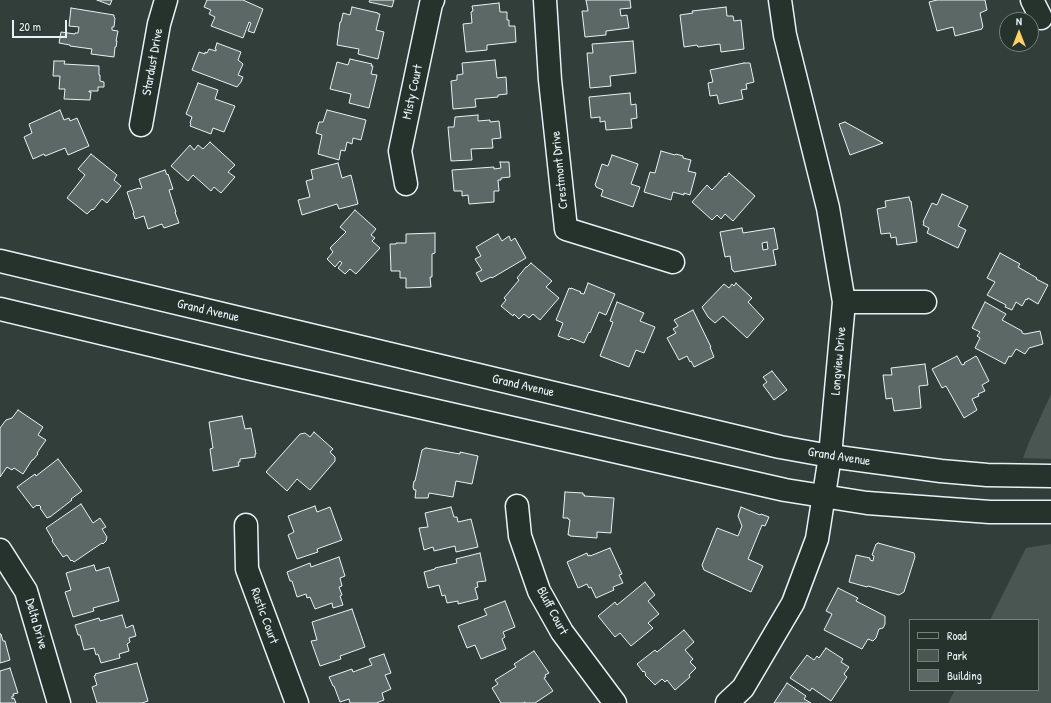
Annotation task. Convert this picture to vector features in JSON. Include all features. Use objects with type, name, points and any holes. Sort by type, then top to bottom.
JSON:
[{"type":"main road","name":"Stardust Drive","points":[[141,125],[166,0]]},
{"type":"main road","name":"Misty Court","points":[[406,184],[400,151],[433,0]]},
{"type":"main road","name":"Crestmont Drive","points":[[544,0],[550,80],[566,229],[673,262]]},
{"type":"main road","name":"Longview Drive","points":[[727,703],[743,688],[793,603],[817,539],[830,456],[844,302],[828,208],[785,35],[780,0]]},
{"type":"main road","name":"Grand Avenue","points":[[0,261],[772,445],[830,456],[941,471],[987,475],[1051,476]]},
{"type":"main road","points":[[844,302],[925,302]]},
{"type":"main road","points":[[0,309],[267,372],[785,490],[867,503],[982,512],[1051,512]]},
{"type":"main road","name":"Bluff Court","points":[[517,506],[520,536],[539,591],[562,632],[615,703]]},
{"type":"main road","name":"Rustic Court","points":[[246,525],[247,569],[297,703]]},
{"type":"main road","name":"Delta Drive","points":[[0,550],[26,591],[59,703]]},
{"type":"green space","points":[[1051,394],[1051,459],[1023,458],[1029,442]]},
{"type":"green space","points":[[1051,544],[1051,703],[948,703],[954,691],[1039,691],[1039,619],[990,619],[1026,548]]},
{"type":"building","points":[[97,0],[112,0],[110,5]]},
{"type":"building","points":[[207,0],[243,0],[263,9],[254,33],[248,31],[251,23],[249,22],[243,38],[211,26],[215,17],[209,14],[211,10],[204,7]]},
{"type":"building","points":[[370,0],[394,0],[392,7],[369,2]]},
{"type":"building","points":[[586,0],[630,0],[631,8],[620,9],[621,16],[627,15],[629,28],[606,31],[606,35],[585,37],[582,11],[588,11]]},
{"type":"building","points":[[937,0],[985,0],[987,10],[980,13],[983,27],[982,29],[955,36],[953,27],[937,31],[929,2]]},
{"type":"building","points":[[499,3],[500,12],[507,12],[509,26],[515,26],[516,42],[487,45],[487,50],[466,52],[463,24],[472,23],[472,6]]},
{"type":"building","points":[[352,7],[380,14],[376,30],[384,32],[378,59],[358,54],[359,49],[337,45],[340,22],[343,13],[350,15]]},
{"type":"building","points":[[726,7],[727,16],[733,16],[734,21],[741,20],[744,49],[721,52],[720,44],[684,47],[680,15],[693,13],[692,11]]},
{"type":"building","points":[[71,8],[114,15],[114,27],[112,27],[112,30],[118,31],[114,57],[91,54],[92,49],[59,43],[61,32],[78,33],[79,27],[69,26]]},
{"type":"building","points":[[633,41],[636,73],[610,76],[611,86],[590,88],[587,53],[593,53],[592,44]]},
{"type":"building","points":[[217,43],[241,52],[238,60],[243,64],[238,75],[243,77],[237,87],[192,70],[199,52],[205,54],[205,52],[207,53],[209,49],[216,51],[215,49]]},
{"type":"building","points":[[350,59],[372,64],[371,74],[377,75],[369,108],[349,103],[351,94],[330,89],[337,62],[348,65]]},
{"type":"building","points":[[495,60],[497,78],[506,77],[507,94],[498,95],[498,97],[475,99],[476,107],[453,109],[451,81],[457,80],[457,75],[463,74],[462,63]]},
{"type":"building","points":[[54,61],[65,61],[64,64],[99,66],[100,81],[104,82],[104,87],[98,87],[98,91],[89,91],[91,92],[90,100],[64,99],[65,89],[59,89],[60,76],[53,76]]},
{"type":"building","points":[[750,63],[754,82],[746,84],[747,89],[741,90],[743,99],[719,104],[717,95],[710,96],[708,83],[713,82],[710,70]]},
{"type":"building","points":[[198,83],[218,90],[215,99],[235,106],[224,132],[213,128],[211,134],[190,126],[192,117],[186,114]]},
{"type":"building","points":[[630,93],[631,105],[636,104],[637,118],[631,119],[632,128],[606,130],[605,121],[600,122],[600,117],[591,118],[589,97]]},
{"type":"building","points":[[60,110],[64,120],[69,118],[70,121],[77,118],[89,146],[68,155],[65,148],[33,159],[24,137],[32,133],[29,124]]},
{"type":"building","points":[[327,110],[366,120],[361,140],[353,138],[352,144],[347,142],[345,151],[341,150],[339,160],[318,154],[322,135],[316,133],[319,122],[323,122]]},
{"type":"building","points":[[478,115],[478,121],[499,121],[501,138],[492,139],[493,148],[471,149],[472,160],[451,161],[448,127],[454,127],[455,117]]},
{"type":"building","points":[[845,122],[883,143],[850,155],[839,124]]},
{"type":"building","points":[[210,142],[235,165],[228,172],[235,177],[221,193],[214,187],[211,191],[193,175],[188,181],[171,166],[190,145],[194,150],[198,145],[203,149]]},
{"type":"building","points":[[661,151],[683,156],[683,158],[691,160],[688,171],[696,173],[690,195],[673,192],[671,200],[644,192],[650,172],[655,173]]},
{"type":"building","points":[[91,154],[117,175],[114,180],[121,186],[107,203],[102,199],[93,210],[92,209],[87,214],[67,198],[85,175],[78,169]]},
{"type":"building","points":[[612,155],[638,164],[631,184],[640,187],[633,207],[601,196],[603,190],[595,185],[602,164],[608,166]]},
{"type":"building","points":[[500,162],[509,162],[510,177],[501,178],[501,180],[498,180],[499,191],[494,191],[494,202],[469,204],[468,195],[462,196],[462,191],[454,191],[452,170],[494,167],[494,169],[501,168]]},
{"type":"building","points":[[338,163],[342,178],[351,175],[358,204],[339,209],[337,204],[302,215],[298,200],[310,197],[306,181],[313,179],[311,170]]},
{"type":"building","points":[[165,170],[167,175],[168,174],[173,189],[169,190],[179,223],[164,228],[162,224],[148,229],[144,216],[135,219],[127,192],[142,188],[139,179]]},
{"type":"building","points":[[729,173],[755,196],[733,221],[725,214],[721,219],[717,215],[712,220],[692,202],[707,185],[712,190]]},
{"type":"building","points":[[942,194],[968,206],[958,226],[966,230],[958,248],[927,233],[929,228],[923,225],[932,203],[937,205]]},
{"type":"building","points":[[909,197],[911,201],[917,242],[897,245],[896,237],[891,238],[890,233],[881,234],[877,209],[886,207],[885,201]]},
{"type":"building","points":[[355,210],[376,229],[371,235],[375,238],[372,241],[380,248],[356,274],[350,269],[345,274],[338,268],[342,263],[340,261],[335,267],[327,259],[333,252],[330,248],[346,232],[340,227]]},
{"type":"building","points":[[742,228],[743,233],[774,228],[778,249],[773,250],[776,265],[734,272],[732,270],[730,256],[725,257],[720,232]],"holes":[[[767,242],[768,249],[763,250],[762,243]]]},
{"type":"building","points":[[435,233],[435,253],[432,254],[432,277],[430,277],[431,287],[406,288],[406,278],[400,278],[400,271],[391,271],[390,244],[406,243],[406,234]]},
{"type":"building","points":[[498,234],[502,241],[509,236],[511,241],[515,238],[526,258],[492,278],[491,277],[481,282],[476,273],[482,270],[475,259],[481,256],[476,247]]},
{"type":"building","points":[[1000,253],[1020,264],[1018,267],[1048,285],[1038,304],[1028,298],[1022,306],[1016,302],[1012,310],[1005,307],[1006,305],[987,295],[995,282],[987,278]]},
{"type":"building","points":[[531,263],[552,281],[546,287],[559,298],[540,320],[533,314],[529,318],[524,314],[519,319],[501,306],[506,300],[504,298],[519,280],[517,278]]},
{"type":"building","points":[[588,283],[615,294],[606,315],[599,312],[584,343],[571,338],[569,340],[558,336],[563,323],[556,320],[569,288],[584,294]]},
{"type":"building","points":[[736,283],[752,298],[748,302],[764,319],[747,338],[723,316],[715,323],[708,317],[702,307],[724,284],[729,288],[732,284],[734,286]]},
{"type":"building","points":[[617,302],[644,313],[640,321],[655,327],[644,353],[636,350],[629,367],[600,356],[613,322],[610,321]]},
{"type":"building","points":[[985,302],[1006,314],[1002,320],[1022,331],[1022,333],[1025,334],[1040,331],[1043,344],[1029,348],[1025,354],[1016,349],[1011,357],[1009,356],[1005,364],[975,348],[980,338],[977,336],[980,332],[972,328]]},
{"type":"building","points":[[693,310],[711,347],[714,357],[694,367],[687,356],[679,360],[667,338],[676,333],[673,329],[678,326],[674,320]]},
{"type":"building","points":[[957,356],[962,365],[976,356],[989,381],[982,385],[985,391],[972,399],[977,410],[964,418],[946,386],[942,388],[932,369]]},
{"type":"building","points":[[925,364],[928,385],[919,386],[921,408],[894,411],[892,398],[886,399],[883,375],[892,375],[891,368]]},
{"type":"building","points":[[772,371],[787,390],[774,400],[763,385],[767,382],[763,377]]},
{"type":"building","points":[[18,410],[43,427],[38,435],[46,440],[37,453],[38,454],[23,474],[14,468],[12,470],[7,467],[0,477],[0,428],[6,420],[12,418]]},
{"type":"building","points":[[242,416],[245,429],[251,428],[256,454],[255,457],[240,459],[240,462],[238,462],[239,466],[213,471],[210,449],[213,448],[209,422]]},
{"type":"building","points":[[314,432],[333,449],[330,452],[335,457],[335,461],[310,490],[297,479],[287,491],[266,472],[300,434],[305,433],[310,437]]},
{"type":"building","points":[[426,448],[460,454],[460,452],[478,456],[472,484],[456,481],[453,497],[429,493],[428,498],[415,498],[416,490],[414,490],[413,487],[414,481],[422,450]]},
{"type":"building","points":[[58,459],[82,491],[47,518],[40,508],[41,507],[37,505],[33,508],[17,487],[35,474],[36,476]]},
{"type":"building","points":[[565,492],[583,493],[583,495],[585,495],[584,496],[614,498],[611,533],[597,532],[597,538],[568,535],[570,520],[568,518],[563,518]]},
{"type":"building","points":[[81,504],[93,523],[100,518],[106,527],[102,529],[107,537],[103,544],[102,543],[74,562],[72,560],[71,561],[67,555],[63,557],[52,541],[53,540],[46,528]]},
{"type":"building","points":[[315,506],[317,512],[330,507],[342,540],[317,549],[318,552],[297,559],[288,535],[294,532],[288,516]]},
{"type":"building","points":[[451,507],[454,517],[457,517],[458,522],[471,519],[478,547],[456,552],[455,546],[434,551],[433,547],[424,550],[419,528],[428,527],[425,513]]},
{"type":"building","points":[[741,507],[769,517],[765,526],[762,525],[748,559],[763,566],[751,592],[704,570],[702,565],[717,528],[738,536],[742,526],[738,516]]},
{"type":"building","points":[[878,543],[914,553],[915,557],[904,592],[899,595],[849,582],[856,555],[870,558],[870,560],[873,561],[874,556],[872,555],[876,544]]},
{"type":"building","points":[[610,548],[622,574],[619,575],[623,583],[613,587],[614,590],[596,598],[591,587],[589,588],[587,584],[578,588],[567,562],[587,553],[588,556],[590,556]]},
{"type":"building","points":[[480,553],[486,581],[477,582],[478,587],[475,588],[478,599],[458,604],[458,601],[447,603],[445,595],[442,596],[439,585],[428,588],[424,572],[457,563],[456,559]]},
{"type":"building","points":[[339,557],[345,576],[340,578],[342,586],[339,587],[343,605],[333,608],[332,603],[315,609],[310,597],[307,598],[306,594],[297,597],[292,581],[290,581],[287,572],[310,563],[311,567]]},
{"type":"building","points":[[94,565],[96,571],[109,567],[119,601],[93,608],[94,611],[73,617],[65,592],[71,590],[66,573]]},
{"type":"building","points":[[645,582],[655,595],[648,601],[659,614],[648,623],[653,628],[631,646],[620,633],[615,637],[598,616],[615,602],[617,605]]},
{"type":"building","points":[[838,588],[858,598],[856,601],[885,616],[885,624],[883,628],[879,629],[876,638],[873,641],[868,639],[862,649],[824,630],[832,614],[826,611]]},
{"type":"building","points":[[505,601],[515,627],[503,632],[505,637],[502,639],[506,649],[481,659],[475,645],[467,648],[458,626],[487,615],[484,609]]},
{"type":"building","points":[[352,609],[365,647],[340,656],[341,659],[320,666],[311,641],[317,640],[312,622]]},
{"type":"building","points":[[122,615],[126,628],[133,625],[136,636],[129,638],[130,642],[127,644],[129,651],[119,654],[120,658],[101,663],[94,648],[84,650],[80,635],[78,635],[75,625],[99,618],[100,621]]},
{"type":"building","points":[[684,630],[694,642],[685,650],[693,659],[690,662],[696,668],[689,675],[690,677],[675,690],[667,680],[665,682],[662,679],[655,685],[637,664],[655,650],[657,652]]},
{"type":"building","points":[[0,634],[3,641],[5,641],[10,660],[0,663]]},
{"type":"building","points":[[826,648],[843,659],[841,662],[849,667],[844,674],[847,677],[831,701],[812,688],[810,691],[790,678],[807,655],[814,660],[817,656],[819,658]]},
{"type":"building","points":[[534,651],[549,673],[545,675],[546,677],[544,678],[553,691],[535,703],[501,703],[492,688],[498,684],[495,680],[516,667],[514,664]]},
{"type":"building","points":[[384,654],[391,673],[385,675],[391,689],[382,693],[384,700],[376,703],[350,703],[349,699],[340,702],[329,677],[352,669],[353,672],[372,665],[369,659]]},
{"type":"building","points":[[137,663],[148,701],[142,703],[97,703],[92,687],[97,685],[94,676],[96,675],[95,674]]},
{"type":"building","points":[[10,668],[18,693],[13,694],[14,696],[12,696],[12,699],[14,698],[16,703],[0,703],[0,671]]},
{"type":"building","points":[[787,683],[806,696],[804,699],[811,703],[774,703]]}]
